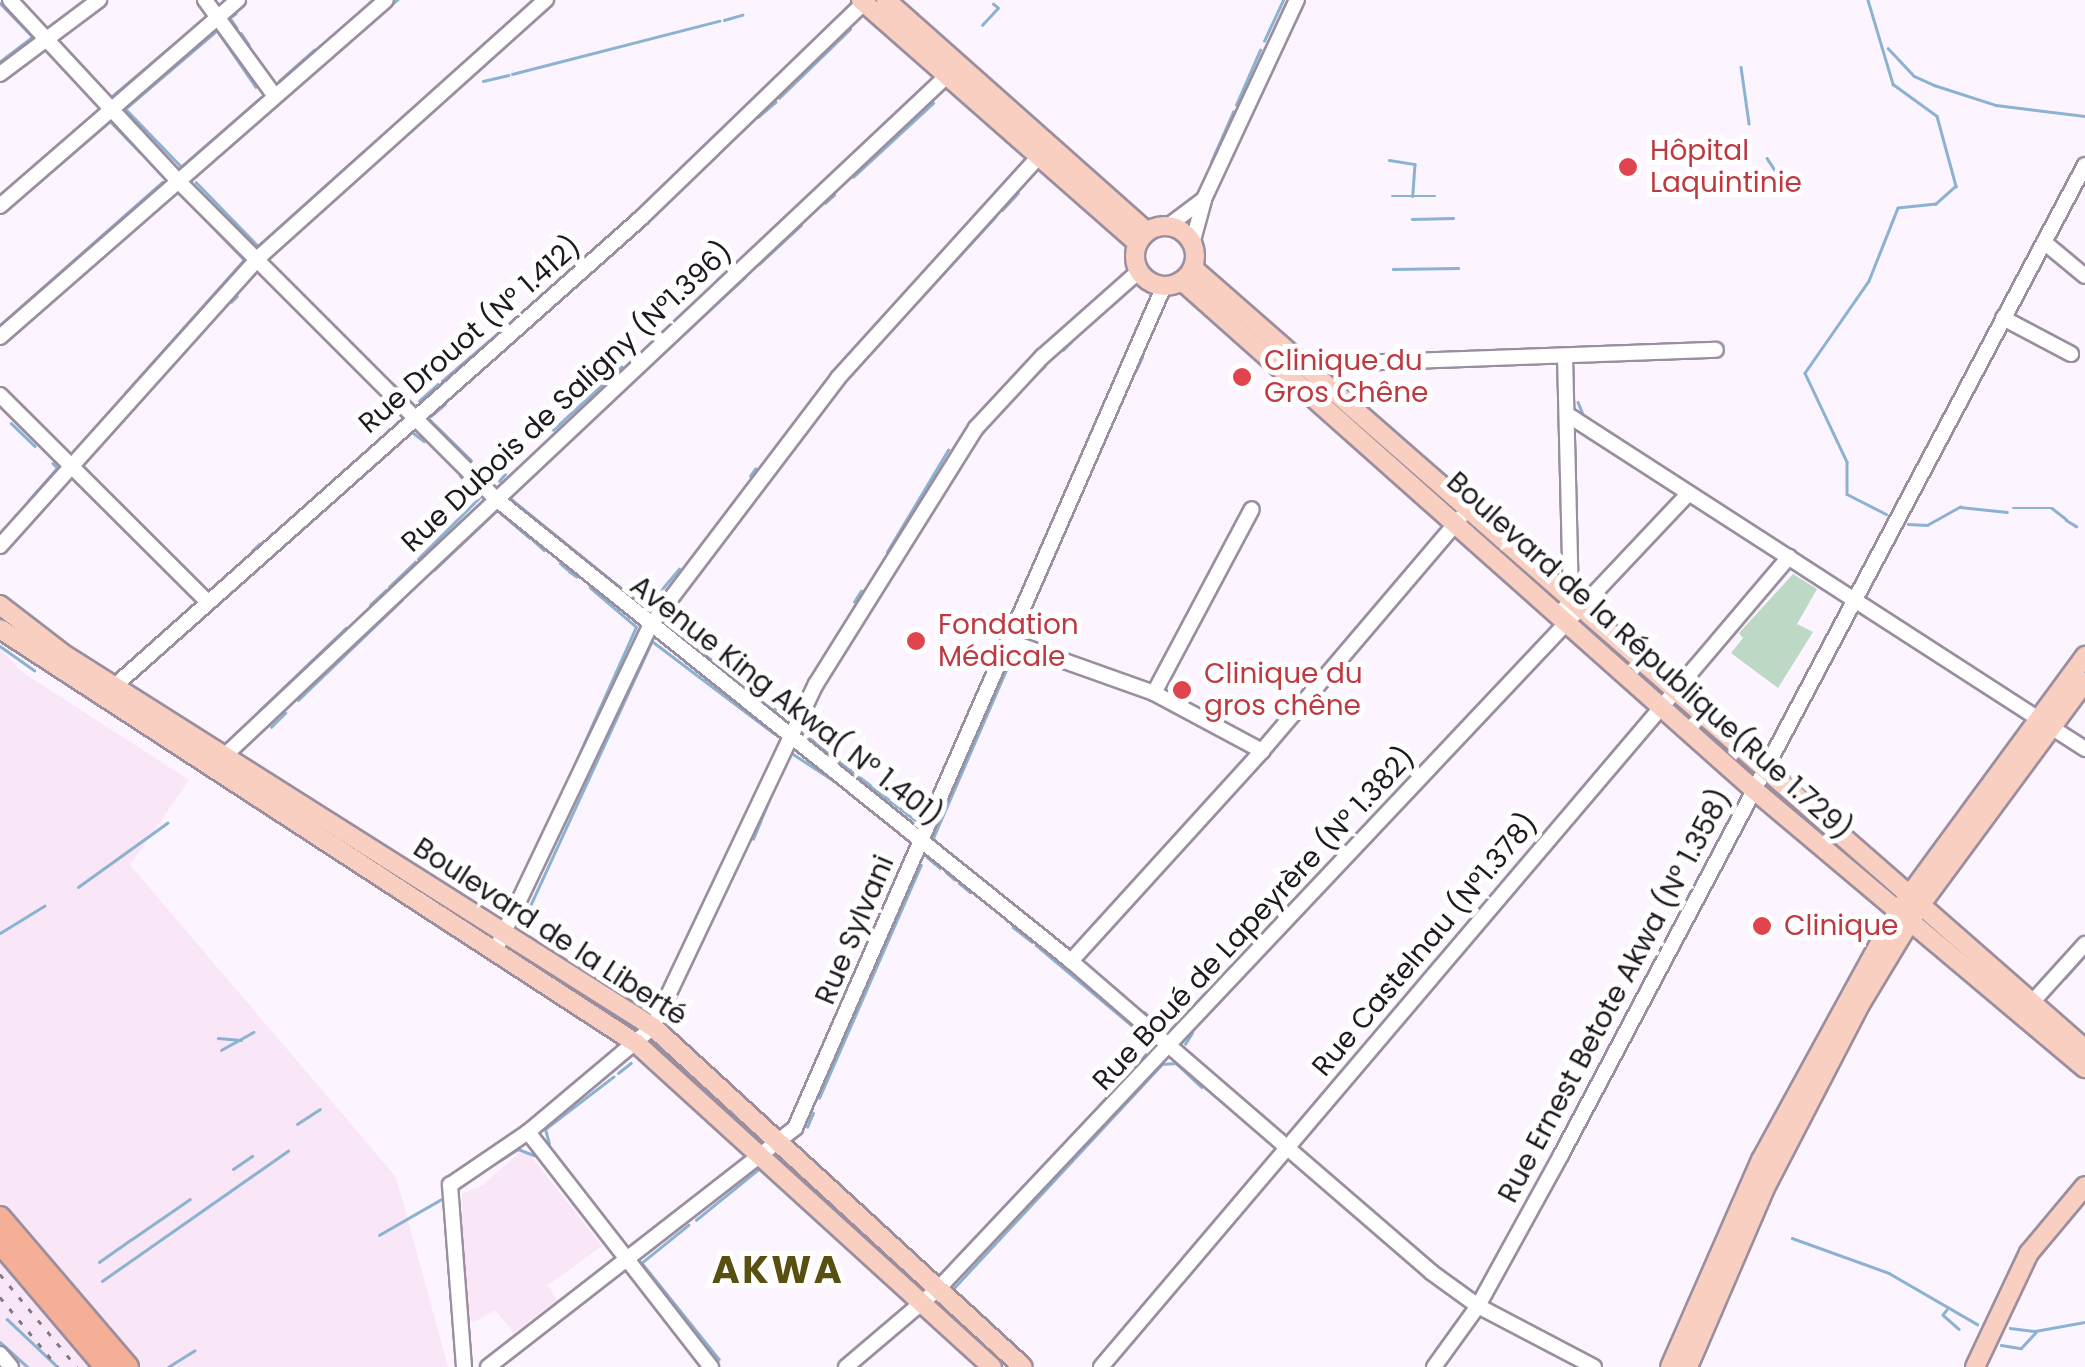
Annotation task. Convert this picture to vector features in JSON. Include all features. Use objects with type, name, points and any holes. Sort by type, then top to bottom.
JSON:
[{"type":"highway","points":[[0,1217],[128,1367]]},
{"type":"highway","points":[[0,1243],[105,1367]]},
{"type":"main road","points":[[886,0],[954,70]]},
{"type":"main road","points":[[864,1],[954,70],[1143,237]]},
{"type":"main road","points":[[1143,237],[1168,226],[1192,244],[1180,278]]},
{"type":"main road","points":[[1139,271],[1143,237]]},
{"type":"main road","name":"Boulevard de la République(Rue 1.729)","points":[[1139,271],[1180,278],[1292,370],[1666,698],[1761,770],[1908,909]]},
{"type":"main road","name":"Boulevard de la Liberté","points":[[0,605],[36,636],[227,754],[502,941],[638,1044],[992,1367]]},
{"type":"main road","name":"Boulevard de la Liberté","points":[[0,630],[211,769],[653,1027],[1023,1367]]},
{"type":"main road","points":[[1670,1367],[1761,1160],[1908,909],[2047,720],[2085,656]]},
{"type":"main road","points":[[2047,720],[2085,682]]},
{"type":"main road","name":"Boulevard de la République(Rue 1.729)","points":[[1666,698],[1752,788],[2027,1008],[2085,1049]]},
{"type":"main road","points":[[1688,1367],[1767,1184],[1908,909]]},
{"type":"main road","name":"Boulevard de la République(Rue 1.729)","points":[[2027,1008],[2085,1068]]},
{"type":"main road","points":[[1975,1367],[2029,1252],[2085,1186]]},
{"type":"street","name":"Avenue King Akwa( N° 1.401)","points":[[10,0],[178,180],[494,498],[1071,961],[1284,1150],[1478,1306],[1594,1367]]},
{"type":"street","points":[[0,74],[99,0]]},
{"type":"street","points":[[205,0],[274,95]]},
{"type":"street","points":[[0,206],[238,0]]},
{"type":"street","points":[[0,337],[386,0]]},
{"type":"street","points":[[0,546],[258,258],[546,0]]},
{"type":"street","points":[[1192,244],[1204,199],[1297,0]]},
{"type":"street","name":"Rue Drouot (N° 1.412)","points":[[100,699],[412,417],[641,218],[864,1]]},
{"type":"street","name":"Rue Dubois de Saligny (N°1.396)","points":[[211,769],[494,498],[954,70]]},
{"type":"street","points":[[502,941],[650,626],[838,378],[1046,150]]},
{"type":"street","name":"Rue Ernest Betote Akwa (N° 1.358)","points":[[1434,1367],[1478,1306],[2085,166]]},
{"type":"street","points":[[1168,226],[1204,199]]},
{"type":"street","points":[[2044,242],[2085,276]]},
{"type":"street","points":[[464,1367],[450,1185],[528,1132],[638,1044],[653,1027],[789,734],[976,428],[1043,356],[1139,271]]},
{"type":"street","name":"Rue Sylvani","points":[[488,1367],[781,1142],[801,1116],[921,840],[1180,278]]},
{"type":"street","points":[[2003,318],[2071,354]]},
{"type":"street","points":[[1292,370],[1716,350]]},
{"type":"street","points":[[1565,356],[1568,612]]},
{"type":"street","points":[[0,395],[207,600]]},
{"type":"street","points":[[1568,415],[1857,597],[2047,720],[2085,749]]},
{"type":"street","name":"Rue Boué de Lapeyrère (N° 1.382)","points":[[846,1367],[938,1289],[1170,1046],[1568,612],[1688,494]]},
{"type":"street","points":[[1154,692],[1252,509]]},
{"type":"street","points":[[1071,961],[1262,751],[1461,516]]},
{"type":"street","name":"Rue Castelnau (N°1.378)","points":[[1100,1367],[1789,557]]},
{"type":"street","points":[[1012,642],[1154,692],[1262,751]]},
{"type":"street","points":[[2027,1008],[2085,944]]},
{"type":"street","points":[[528,1132],[712,1367]]},
{"type":"street","points":[[0,1354],[12,1367]]},
{"type":"shaded area","points":[[0,649],[22,672],[189,780],[130,865],[396,1177],[448,1367],[0,1367]]},
{"type":"shaded area","points":[[519,1153],[530,1155],[602,1246],[548,1285],[557,1300],[514,1333],[495,1310],[474,1322],[463,1317],[462,1194],[483,1185]]},
{"type":"green space","points":[[1793,574],[1817,589],[1797,624],[1813,632],[1778,688],[1731,653],[1743,638],[1739,633]]},
{"type":"waterway","points":[[393,3],[397,0]]},
{"type":"waterway","points":[[1264,41],[1283,0]]},
{"type":"waterway","points":[[1868,0],[1893,84],[1937,116],[1956,186],[1936,204],[1898,208],[1869,281],[1805,373],[1847,462],[1847,494],[1886,514]]},
{"type":"waterway","points":[[0,3],[33,37],[0,62]]},
{"type":"waterway","points":[[982,25],[998,8],[993,4]]},
{"type":"waterway","points":[[236,14],[230,18],[237,28]]},
{"type":"waterway","points":[[724,20],[742,15]]},
{"type":"waterway","points":[[512,74],[719,21]]},
{"type":"waterway","points":[[779,98],[850,29]]},
{"type":"waterway","points":[[180,166],[125,109],[215,32]]},
{"type":"waterway","points":[[219,33],[256,87]]},
{"type":"waterway","points":[[241,33],[249,45]]},
{"type":"waterway","points":[[81,66],[111,97],[170,47]]},
{"type":"waterway","points":[[1888,48],[1914,76],[1934,85],[1996,105],[2085,116]]},
{"type":"waterway","points":[[45,49],[81,87]]},
{"type":"waterway","points":[[279,81],[314,50]]},
{"type":"waterway","points":[[1236,105],[1260,50]]},
{"type":"waterway","points":[[1741,67],[1749,123]]},
{"type":"waterway","points":[[483,81],[508,75]]},
{"type":"waterway","points":[[182,166],[259,99]]},
{"type":"waterway","points":[[758,117],[775,102]]},
{"type":"waterway","points":[[853,177],[933,103]]},
{"type":"waterway","points":[[1211,162],[1233,112]]},
{"type":"waterway","points":[[34,186],[110,121],[140,152]]},
{"type":"waterway","points":[[810,193],[859,147]]},
{"type":"waterway","points":[[196,182],[258,246],[364,151]]},
{"type":"waterway","points":[[1767,158],[1786,187]]},
{"type":"waterway","points":[[148,160],[160,173]]},
{"type":"waterway","points":[[1389,160],[1415,164],[1413,196]]},
{"type":"waterway","points":[[0,325],[162,182]]},
{"type":"waterway","points":[[1002,210],[1018,193]]},
{"type":"waterway","points":[[825,203],[834,195]]},
{"type":"waterway","points":[[1392,196],[1435,196]]},
{"type":"waterway","points":[[125,393],[244,260],[186,200]]},
{"type":"waterway","points":[[918,301],[995,217]]},
{"type":"waterway","points":[[1412,219],[1453,218]]},
{"type":"waterway","points":[[759,264],[801,225]]},
{"type":"waterway","points":[[1393,269],[1458,268]]},
{"type":"waterway","points":[[665,351],[745,277]]},
{"type":"waterway","points":[[231,302],[237,296]]},
{"type":"waterway","points":[[442,381],[526,309]]},
{"type":"waterway","points":[[1063,350],[1071,342]]},
{"type":"waterway","points":[[1307,357],[1374,356]]},
{"type":"waterway","points":[[1136,370],[1142,357]]},
{"type":"waterway","points":[[1023,387],[1045,366]]},
{"type":"waterway","points":[[553,430],[621,367]]},
{"type":"waterway","points":[[1266,368],[1357,449]]},
{"type":"waterway","points":[[392,383],[407,398]]},
{"type":"waterway","points":[[419,401],[438,384]]},
{"type":"waterway","points":[[1070,483],[1106,398]]},
{"type":"waterway","points":[[1578,402],[1584,417]]},
{"type":"waterway","points":[[431,416],[445,404]]},
{"type":"waterway","points":[[429,419],[471,460]]},
{"type":"waterway","points":[[11,423],[35,446]]},
{"type":"waterway","points":[[46,431],[70,454]]},
{"type":"waterway","points":[[412,432],[424,441]]},
{"type":"waterway","points":[[887,552],[948,450]]},
{"type":"waterway","points":[[28,501],[57,468],[53,464]]},
{"type":"waterway","points":[[750,476],[755,469]]},
{"type":"waterway","points":[[499,481],[505,474]]},
{"type":"waterway","points":[[418,559],[479,498],[460,476]]},
{"type":"waterway","points":[[510,498],[646,608],[679,569]]},
{"type":"waterway","points":[[1908,524],[1927,525],[1960,507],[2007,512]]},
{"type":"waterway","points":[[2013,508],[2052,508],[2066,519]]},
{"type":"waterway","points":[[434,570],[497,510],[530,538]]},
{"type":"waterway","points":[[14,517],[20,511]]},
{"type":"waterway","points":[[2066,520],[2076,526]]},
{"type":"waterway","points":[[533,540],[544,550]]},
{"type":"waterway","points":[[252,551],[259,544]]},
{"type":"waterway","points":[[970,712],[1039,553]]},
{"type":"waterway","points":[[389,587],[415,562]]},
{"type":"waterway","points":[[560,563],[567,569]]},
{"type":"waterway","points":[[569,571],[576,576]]},
{"type":"waterway","points":[[564,788],[636,627],[590,588]]},
{"type":"waterway","points":[[370,605],[386,590]]},
{"type":"waterway","points":[[854,602],[861,591]]},
{"type":"waterway","points":[[298,700],[402,600]]},
{"type":"waterway","points":[[259,711],[346,628]]},
{"type":"waterway","points":[[528,932],[524,919],[652,641],[775,734]]},
{"type":"waterway","points":[[0,646],[34,670]]},
{"type":"waterway","points":[[933,838],[1015,649]]},
{"type":"waterway","points":[[700,651],[776,710]]},
{"type":"waterway","points":[[252,719],[258,713]]},
{"type":"waterway","points":[[271,727],[285,713]]},
{"type":"waterway","points":[[958,739],[967,719]]},
{"type":"waterway","points":[[231,740],[250,721]]},
{"type":"waterway","points":[[802,732],[920,824]]},
{"type":"waterway","points":[[790,752],[839,784]]},
{"type":"waterway","points":[[753,839],[774,788]]},
{"type":"waterway","points":[[552,816],[562,792]]},
{"type":"waterway","points":[[850,793],[870,809]]},
{"type":"waterway","points":[[78,887],[167,823]]},
{"type":"waterway","points":[[927,857],[940,868]]},
{"type":"waterway","points":[[819,1098],[921,865]]},
{"type":"waterway","points":[[946,872],[954,879]]},
{"type":"waterway","points":[[959,883],[970,892]]},
{"type":"waterway","points":[[0,933],[44,906]]},
{"type":"waterway","points":[[1013,927],[1032,942]]},
{"type":"waterway","points":[[1036,945],[1155,1045],[1075,1133]]},
{"type":"waterway","points":[[2065,978],[2085,955]]},
{"type":"waterway","points":[[1144,1012],[1169,1032],[1206,994]]},
{"type":"waterway","points":[[221,1050],[253,1032]]},
{"type":"waterway","points":[[1185,1044],[1192,1033]]},
{"type":"waterway","points":[[218,1038],[241,1040]]},
{"type":"waterway","points":[[618,1073],[631,1063]]},
{"type":"waterway","points":[[952,1290],[1162,1064],[1176,1063],[1202,1087]]},
{"type":"waterway","points":[[549,1144],[545,1129],[613,1077]]},
{"type":"waterway","points":[[297,1124],[320,1109]]},
{"type":"waterway","points":[[807,1127],[813,1113]]},
{"type":"waterway","points":[[499,1161],[518,1149],[534,1155]]},
{"type":"waterway","points":[[102,1281],[288,1151]]},
{"type":"waterway","points":[[233,1169],[252,1156]]},
{"type":"waterway","points":[[696,1220],[760,1168]]},
{"type":"waterway","points":[[1029,1182],[1038,1173]]},
{"type":"waterway","points":[[379,1235],[445,1197]]},
{"type":"waterway","points":[[132,1239],[190,1199]]},
{"type":"waterway","points":[[996,1216],[1011,1200]]},
{"type":"waterway","points":[[975,1238],[989,1224]]},
{"type":"waterway","points":[[689,1225],[642,1263],[719,1359]]},
{"type":"waterway","points":[[1792,1238],[1889,1273],[1977,1324]]},
{"type":"waterway","points":[[99,1262],[131,1240]]},
{"type":"waterway","points":[[869,1267],[882,1279]]},
{"type":"waterway","points":[[1947,1310],[1943,1315],[1959,1329]]},
{"type":"waterway","points":[[7,1319],[58,1367]]},
{"type":"waterway","points":[[2010,1328],[2035,1331],[2085,1322]]},
{"type":"waterway","points":[[2001,1345],[2021,1348],[2035,1333]]},
{"type":"waterway","points":[[0,1342],[28,1367]]},
{"type":"waterway","points":[[168,1367],[194,1351]]},
{"type":"railway","points":[[0,1274],[77,1367]]},
{"type":"railway","points":[[0,1297],[58,1367]]},
{"type":"place","name":"Hôpital Laquintinie","points":[[1628,167]]},
{"type":"place","name":"Clinique du Gros Chêne","points":[[1242,377]]},
{"type":"place","name":"Fondation Médicale","points":[[916,641]]},
{"type":"place","name":"Clinique du gros chêne","points":[[1182,690]]},
{"type":"place","name":"Clinique","points":[[1762,926]]},
{"type":"district","name":"AKWA","points":[[778,1270]]}]
